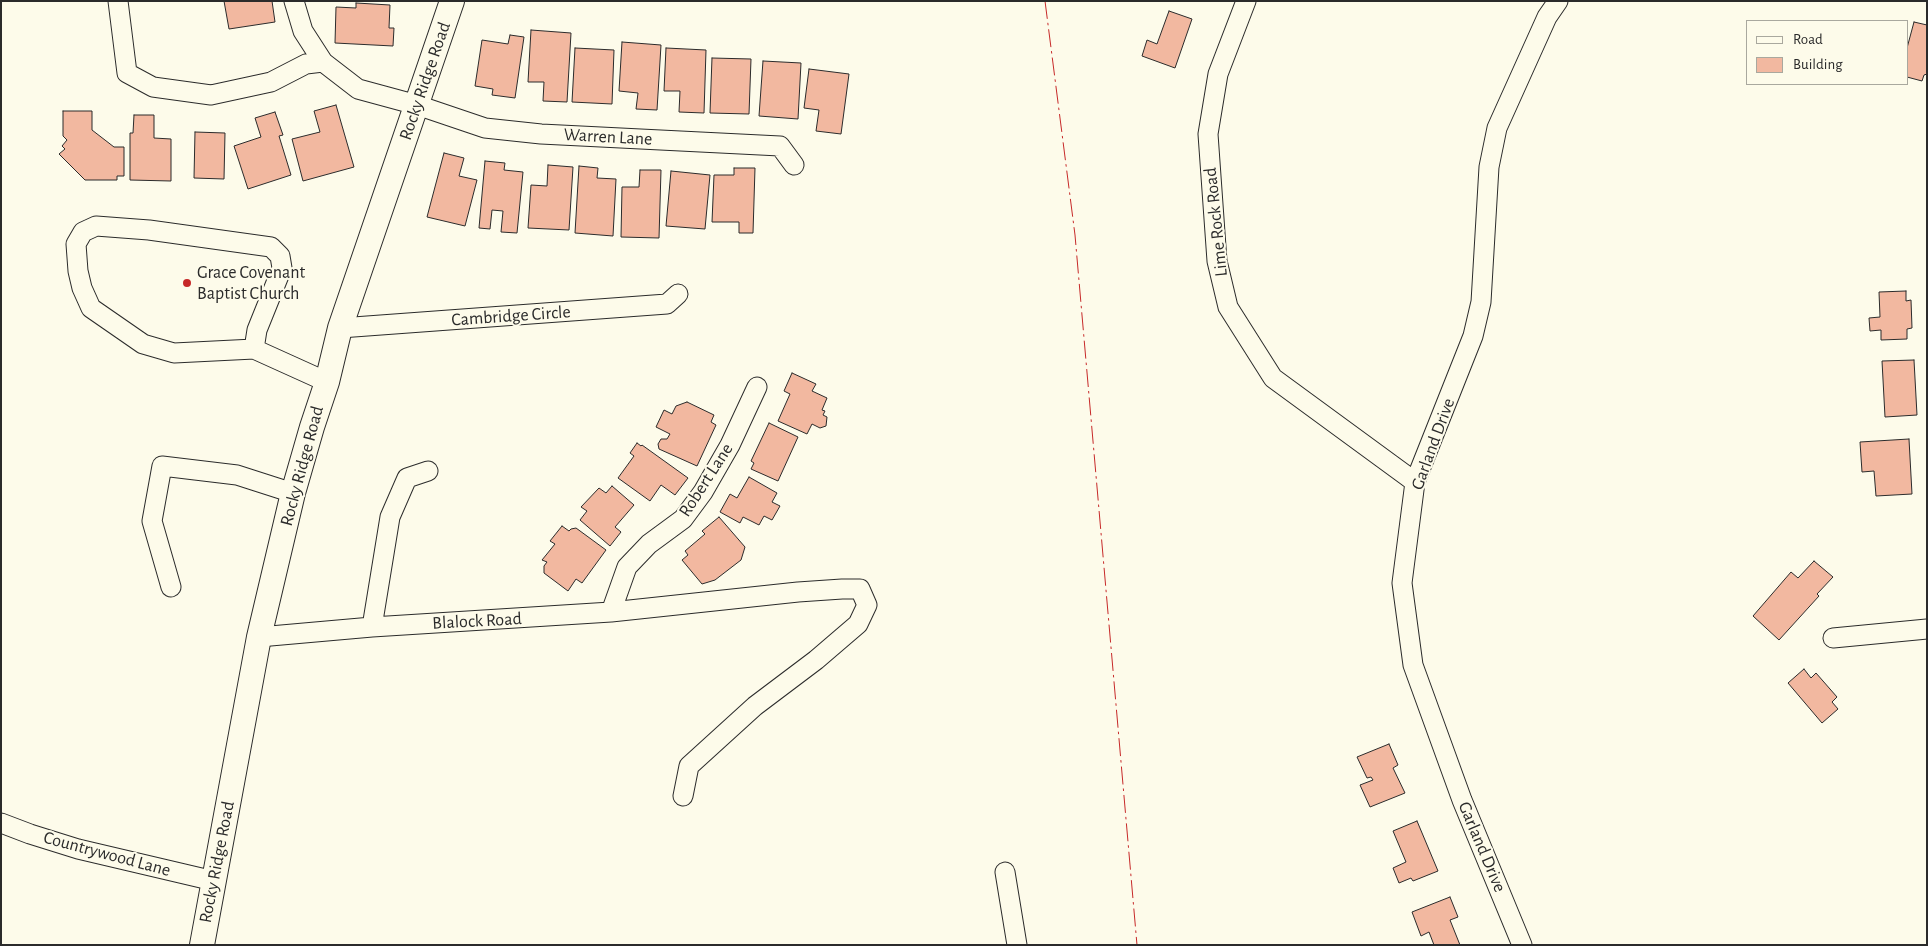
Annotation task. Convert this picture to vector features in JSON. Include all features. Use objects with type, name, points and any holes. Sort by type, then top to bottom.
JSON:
[{"type":"main road","name":"Rocky Ridge Road","points":[[202,945],[259,637],[293,493],[327,382],[340,328],[452,1]]},
{"type":"street","points":[[118,1],[127,73],[152,87],[211,95],[271,82],[306,64],[323,62]]},
{"type":"street","points":[[294,1],[303,31],[323,62],[358,89],[417,105]]},
{"type":"street","name":"Lime Rock Road","points":[[1246,1],[1218,74],[1208,134],[1217,261],[1228,307],[1273,378],[1416,482]]},
{"type":"street","name":"Garland Drive","points":[[1522,945],[1462,800],[1413,665],[1402,583],[1416,482],[1473,336],[1481,302],[1489,167],[1497,128],[1547,17],[1558,1]]},
{"type":"street","name":"Warren Lane","points":[[417,105],[485,128],[541,134],[780,146],[794,165]]},
{"type":"street","points":[[254,349],[257,330],[282,268],[280,256],[271,248],[149,230],[96,226],[83,232],[76,244],[78,271],[82,288],[91,308],[143,344],[174,353],[254,349],[327,382]]},
{"type":"street","name":"Cambridge Circle","points":[[340,328],[667,304],[678,294]]},
{"type":"street","name":"Robert Lane","points":[[611,612],[627,567],[649,544],[683,519],[703,492],[730,445],[757,387]]},
{"type":"street","points":[[170,587],[152,522],[162,466],[237,475],[293,493]]},
{"type":"street","points":[[372,627],[390,517],[407,478],[428,471]]},
{"type":"street","name":"Blalock Road","points":[[259,637],[372,627],[611,612],[842,589],[860,589],[867,605],[858,624],[816,660],[755,706],[689,766],[682,796]]},
{"type":"street","points":[[1833,638],[1927,629]]},
{"type":"street","name":"Countrywood Lane","points":[[1,823],[78,849],[214,881]]},
{"type":"street","points":[[1005,872],[1017,945]]},
{"type":"building","points":[[224,1],[272,1],[275,22],[229,29]]},
{"type":"building","points":[[356,3],[390,5],[389,28],[394,28],[393,46],[335,43],[336,7],[356,8]]},
{"type":"building","points":[[1169,11],[1192,19],[1175,68],[1142,56],[1147,40],[1157,44]]},
{"type":"building","points":[[1914,22],[1927,25],[1927,74],[1924,75],[1922,81],[1908,77],[1908,44]]},
{"type":"building","points":[[531,30],[571,33],[567,102],[543,101],[544,82],[528,82]]},
{"type":"building","points":[[510,35],[524,37],[515,98],[492,95],[493,89],[475,86],[482,40],[508,44]]},
{"type":"building","points":[[622,42],[661,45],[657,110],[636,109],[638,93],[619,91]]},
{"type":"building","points":[[575,48],[614,50],[612,104],[572,102]]},
{"type":"building","points":[[666,48],[706,50],[704,113],[679,112],[680,91],[664,91]]},
{"type":"building","points":[[712,58],[751,59],[749,114],[710,113]]},
{"type":"building","points":[[763,61],[801,63],[798,119],[759,116]]},
{"type":"building","points":[[809,69],[849,74],[841,134],[816,131],[819,110],[804,108]]},
{"type":"building","points":[[336,105],[354,167],[303,181],[292,139],[320,132],[314,111]]},
{"type":"building","points":[[63,111],[92,111],[92,130],[114,147],[124,147],[124,176],[117,176],[117,180],[85,180],[59,154],[65,149],[62,146],[67,140],[63,136]]},
{"type":"building","points":[[275,112],[283,135],[279,136],[291,175],[248,189],[234,146],[261,137],[255,118]]},
{"type":"building","points":[[134,115],[154,115],[154,138],[171,139],[171,181],[130,180],[130,133],[133,133]]},
{"type":"building","points":[[195,132],[225,133],[224,179],[194,178]]},
{"type":"building","points":[[444,153],[464,158],[459,176],[477,180],[465,226],[427,217]]},
{"type":"building","points":[[485,161],[505,163],[504,170],[523,172],[517,233],[501,232],[503,211],[492,210],[490,229],[479,228]]},
{"type":"building","points":[[548,165],[573,167],[569,230],[528,228],[531,185],[547,186]]},
{"type":"building","points":[[579,166],[598,168],[597,178],[616,179],[613,236],[575,233]]},
{"type":"building","points":[[734,168],[755,168],[753,233],[739,233],[739,222],[712,222],[714,175],[734,175]]},
{"type":"building","points":[[640,170],[661,170],[659,238],[621,237],[622,187],[639,187]]},
{"type":"building","points":[[671,171],[710,175],[705,229],[666,226]]},
{"type":"building","points":[[1906,291],[1906,301],[1911,300],[1912,328],[1907,329],[1907,339],[1881,340],[1881,330],[1870,331],[1869,318],[1880,317],[1879,292]]},
{"type":"building","points":[[1914,360],[1917,415],[1885,417],[1882,361]]},
{"type":"building","points":[[792,373],[816,384],[812,391],[827,398],[822,410],[825,411],[823,415],[827,417],[826,426],[820,428],[812,424],[807,434],[778,421],[790,394],[784,391]]},
{"type":"building","points":[[687,402],[714,415],[711,422],[716,425],[697,466],[659,449],[658,444],[661,439],[667,439],[670,434],[656,427],[664,410],[672,414],[676,406]]},
{"type":"building","points":[[769,423],[798,437],[778,481],[751,469],[754,463],[751,461]]},
{"type":"building","points":[[1909,439],[1912,494],[1876,496],[1874,471],[1862,472],[1860,442]]},
{"type":"building","points":[[637,443],[688,478],[675,495],[661,485],[650,501],[618,478],[634,456],[630,453]]},
{"type":"building","points":[[749,477],[777,493],[772,502],[780,506],[772,520],[764,516],[759,525],[743,517],[740,523],[720,512],[730,494],[737,498]]},
{"type":"building","points":[[612,486],[634,505],[615,527],[621,532],[610,546],[580,520],[587,511],[581,507],[599,488],[606,493]]},
{"type":"building","points":[[719,517],[745,547],[741,560],[715,580],[702,584],[682,560],[688,555],[685,551],[705,534],[702,531]]},
{"type":"building","points":[[562,526],[569,531],[576,528],[606,550],[582,583],[576,579],[568,591],[544,573],[544,566],[547,562],[542,560],[555,544],[550,541]]},
{"type":"building","points":[[1814,561],[1833,577],[1817,594],[1819,596],[1779,640],[1753,616],[1791,572],[1798,578]]},
{"type":"building","points":[[1804,669],[1811,678],[1816,673],[1837,697],[1832,702],[1838,709],[1822,723],[1788,683]]},
{"type":"building","points":[[1389,744],[1398,765],[1393,768],[1405,793],[1370,807],[1360,785],[1373,780],[1371,777],[1367,778],[1357,757]]},
{"type":"building","points":[[1417,821],[1438,871],[1413,881],[1411,878],[1399,883],[1393,868],[1406,862],[1393,831]]},
{"type":"building","points":[[1450,897],[1458,917],[1450,920],[1460,945],[1434,945],[1429,932],[1421,936],[1412,912]]},
{"type":"power","points":[[1045,1],[1075,235],[1137,945]]},
{"type":"place","name":"Grace Covenant Baptist Church","points":[[187,283]]}]
